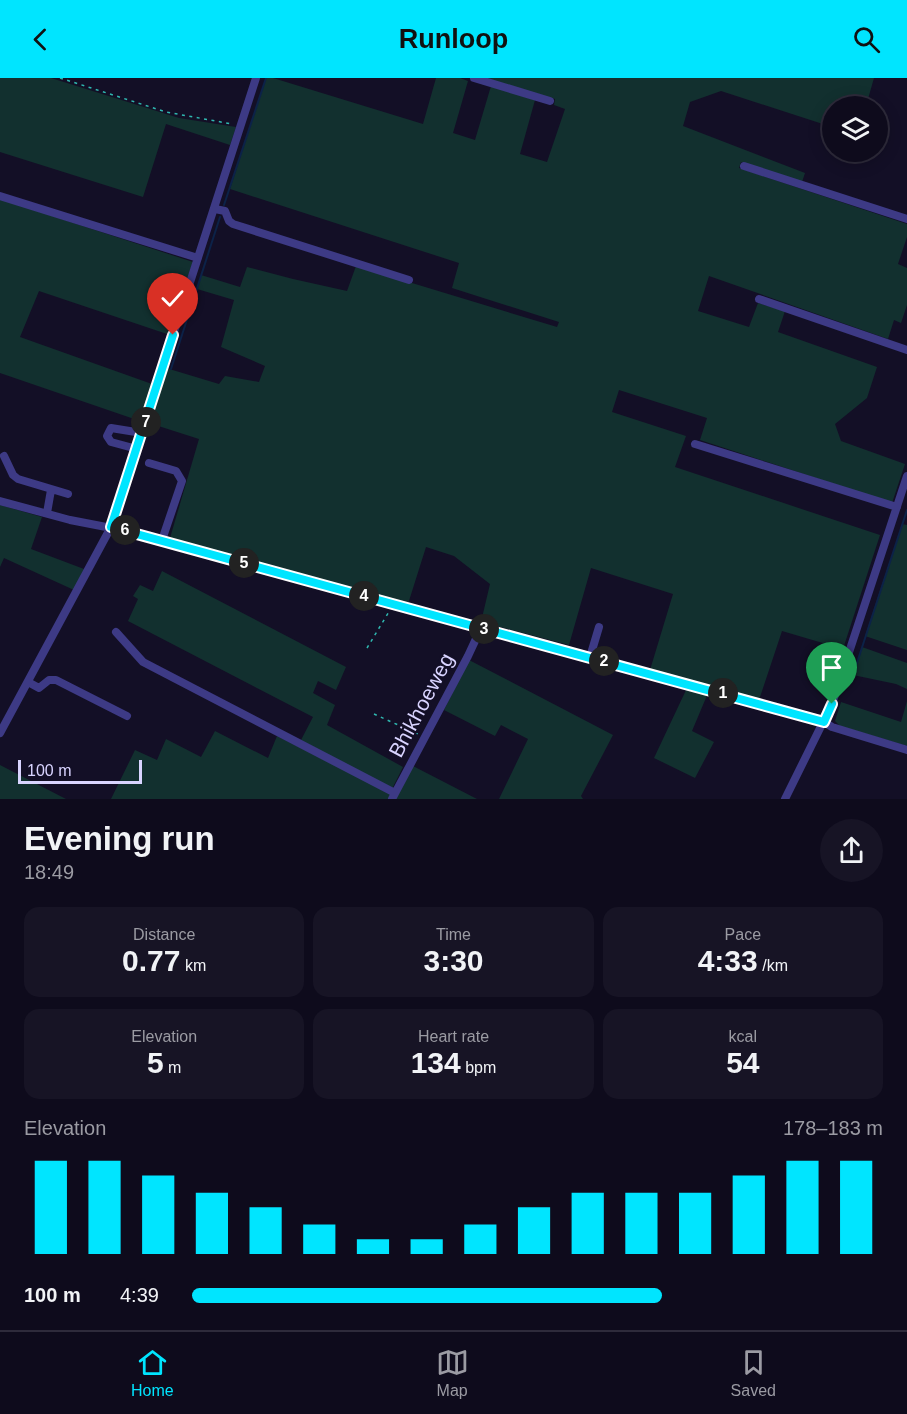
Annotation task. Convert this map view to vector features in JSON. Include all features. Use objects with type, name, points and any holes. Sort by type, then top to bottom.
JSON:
[{"type":"street","points":[[1,731],[111,527],[215,209],[255,78]]},
{"type":"street","points":[[474,78],[550,101]]},
{"type":"street","points":[[744,166],[907,219]]},
{"type":"street","points":[[0,196],[198,258]]},
{"type":"street","points":[[215,209],[225,211],[233,224],[409,280]]},
{"type":"street","points":[[759,299],[907,350]]},
{"type":"street","points":[[137,449],[111,442],[107,436],[108,430],[117,427],[142,433]]},
{"type":"street","points":[[695,444],[897,507]]},
{"type":"street","points":[[4,456],[12,475],[68,494]]},
{"type":"street","points":[[149,462],[176,471],[182,481],[162,540]]},
{"type":"street","points":[[784,799],[832,704],[907,477]]},
{"type":"street","points":[[47,513],[51,490]]},
{"type":"street","points":[[0,501],[162,540],[590,657],[824,722],[832,727],[907,750]]},
{"type":"street","points":[[590,657],[598,627]]},
{"type":"street","name":"Bhikhoeweg","points":[[393,796],[481,628]]},
{"type":"street","points":[[116,632],[143,662],[393,796]]},
{"type":"street","points":[[28,682],[39,688],[49,680],[56,680],[127,716]]},
{"type":"path","points":[[60,78],[166,112],[222,123],[242,124]]},
{"type":"path","points":[[367,648],[389,613],[392,603]]},
{"type":"path","points":[[374,714],[424,736]]},
{"type":"green space","points":[[0,78],[51,78],[179,118],[236,127],[230,145],[166,124],[143,197],[0,152]]},
{"type":"green space","points":[[266,78],[273,78],[423,124],[436,78],[460,78],[468,81],[453,133],[475,140],[491,86],[535,100],[520,154],[547,162],[565,109],[554,105],[555,99],[485,78],[874,78],[869,96],[822,96],[822,124],[721,91],[690,102],[683,126],[805,173],[802,182],[741,162],[739,168],[907,224],[907,237],[898,264],[907,268],[907,305],[901,323],[894,320],[888,339],[709,276],[698,311],[749,327],[758,303],[785,311],[778,332],[877,367],[867,398],[835,424],[841,441],[905,464],[892,503],[700,440],[707,418],[619,390],[612,412],[686,436],[675,467],[880,535],[843,649],[782,631],[759,700],[650,670],[673,594],[591,568],[569,645],[481,622],[490,584],[454,556],[426,547],[408,604],[170,538],[199,439],[149,423],[166,368],[219,384],[225,376],[259,382],[265,366],[221,347],[234,300],[197,289],[201,275],[240,287],[247,267],[347,291],[356,266],[557,327],[559,322],[452,288],[459,263],[230,189]]},
{"type":"green space","points":[[0,199],[193,262],[167,334],[39,291],[20,337],[152,384],[140,421],[0,373]]},
{"type":"green space","points":[[0,505],[42,517],[31,549],[84,569],[74,590],[4,558],[0,567]]},
{"type":"green space","points":[[902,524],[907,525],[907,650],[865,636]]},
{"type":"green space","points":[[162,571],[346,667],[336,690],[318,681],[313,693],[335,705],[327,725],[403,767],[392,789],[301,740],[313,717],[128,621],[138,599],[133,596],[140,585],[153,591]]},
{"type":"green space","points":[[862,647],[907,663],[907,689],[896,684],[853,675]]},
{"type":"green space","points":[[469,660],[613,735],[581,796],[583,799],[499,799],[528,739],[501,725],[495,736],[444,710]]},
{"type":"green space","points":[[687,688],[708,693],[692,731],[714,742],[695,778],[654,758]]},
{"type":"green space","points":[[907,701],[907,746],[840,726],[835,721],[841,702],[901,722]]},
{"type":"green space","points":[[215,731],[268,758],[277,736],[391,794],[388,799],[111,799],[135,750],[157,760],[166,739],[201,757]]},
{"type":"green space","points":[[0,765],[66,799],[0,799]]},
{"type":"green space","points":[[413,766],[477,799],[395,799]]},
{"type":"waterway","points":[[224,205],[266,78]]},
{"type":"waterway","points":[[171,369],[220,217]]},
{"type":"waterway","points":[[853,675],[907,510]]},
{"type":"route","points":[[173,335],[111,527],[824,722],[832,704]]}]
